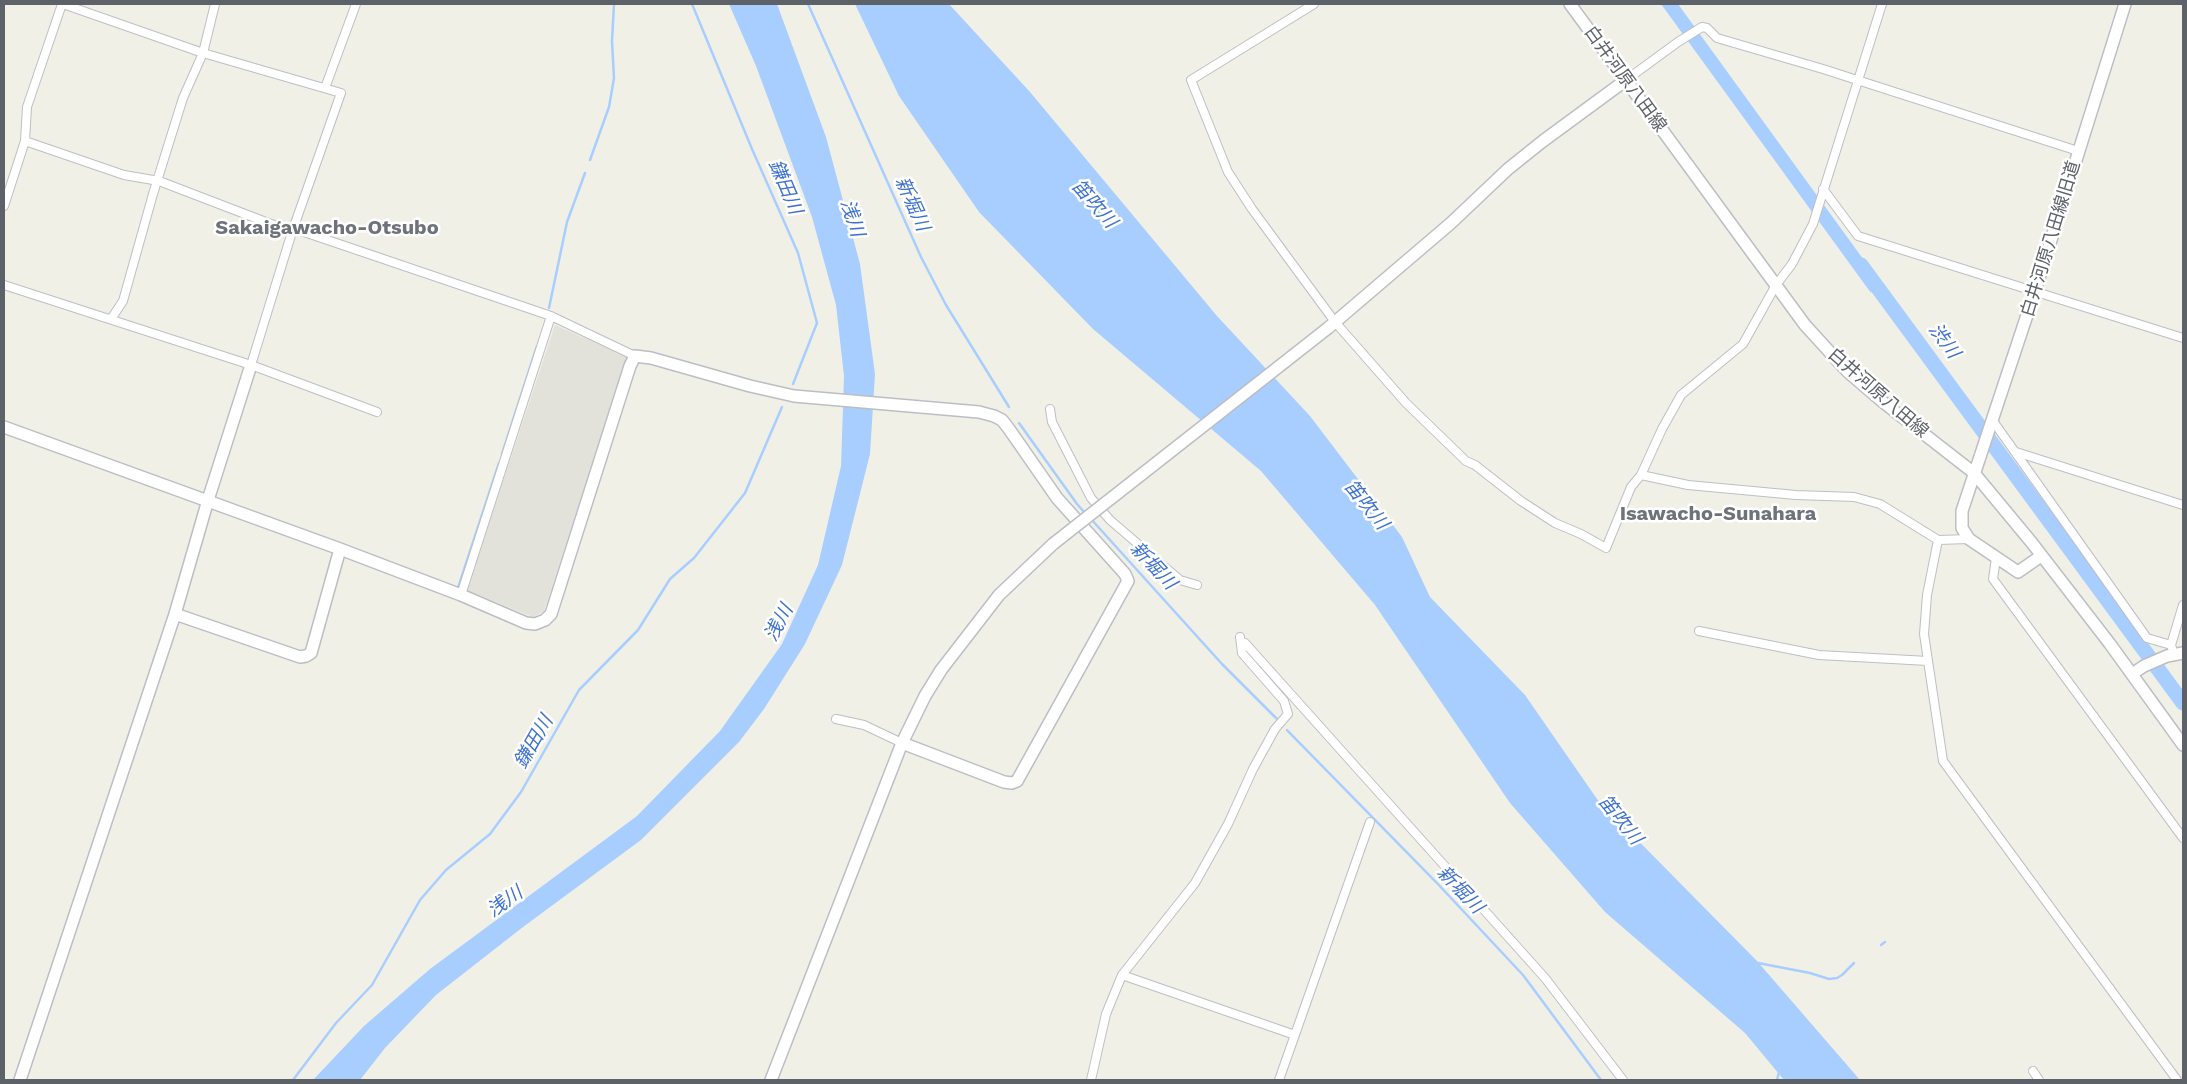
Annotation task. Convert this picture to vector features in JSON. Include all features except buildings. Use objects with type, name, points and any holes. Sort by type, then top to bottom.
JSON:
[{"type":"street","points":[[4,206],[25,141],[27,107],[63,4],[202,53],[341,94],[292,232],[208,500],[175,614],[20,1080]]},
{"type":"street","points":[[111,319],[123,301],[153,194],[183,98],[202,53],[216,4]]},
{"type":"street","points":[[325,88],[356,4]]},
{"type":"street","points":[[1314,4],[1191,80],[1228,172],[1331,325],[1406,403],[1466,462],[1475,465],[1521,501],[1555,523],[1581,534],[1606,548],[1631,486],[1641,475],[1662,428],[1681,395],[1744,344],[1776,285],[1792,264],[1813,224],[1882,4]]},
{"type":"street","name":"白井河原八田線","points":[[1570,4],[1805,325],[1848,372],[1883,402],[1974,473],[2132,674],[2183,745]]},
{"type":"street","name":"白井河原八田線旧道","points":[[1969,539],[1962,528],[1962,511],[2035,291],[2125,4]]},
{"type":"street","points":[[770,1080],[902,743],[925,696],[941,670],[1000,595],[1053,544],[1331,325],[1451,224],[1515,164],[1543,141],[1678,42],[1702,27],[1707,28],[1717,38],[2078,151]]},
{"type":"street","points":[[25,141],[124,175],[158,181],[292,232],[301,231],[552,316],[635,356],[652,358],[775,392],[840,401],[979,412],[1002,420],[1057,498],[1125,574],[1128,581],[1017,781],[1012,783],[1004,782],[902,743],[864,725],[836,719]]},
{"type":"street","points":[[1823,193],[1858,236],[2183,338]]},
{"type":"street","points":[[4,285],[251,365],[377,412]]},
{"type":"street","points":[[461,595],[552,316]]},
{"type":"street","points":[[4,427],[340,549],[461,595],[526,623],[540,622],[550,614],[630,366],[635,356]]},
{"type":"street","points":[[1050,409],[1052,422],[1091,498],[1110,520],[1180,580],[1196,585]]},
{"type":"street","points":[[1992,423],[2016,452],[2147,638],[2174,652]]},
{"type":"street","points":[[2016,452],[2183,505]]},
{"type":"street","points":[[1641,475],[1688,484],[1796,495],[1854,497],[1880,504],[1938,540],[1969,539],[2018,572],[2041,556]]},
{"type":"street","points":[[1938,540],[1928,595],[1924,634],[1943,761],[2178,1080]]},
{"type":"street","points":[[175,614],[300,656],[306,656],[311,653],[340,549]]},
{"type":"street","points":[[1996,558],[1993,579],[2183,838]]},
{"type":"street","points":[[2174,652],[2183,605]]},
{"type":"street","points":[[1699,631],[1819,655],[1928,661]]},
{"type":"street","points":[[1091,1080],[1106,1014],[1122,975],[1195,883],[1228,824],[1253,769],[1276,729],[1288,714],[1284,701],[1242,653],[1242,640],[1545,978],[1623,1080]]},
{"type":"street","points":[[2132,674],[2144,666],[2174,652]]},
{"type":"street","points":[[1279,1080],[1370,822]]},
{"type":"street","points":[[1122,975],[1295,1035]]},
{"type":"street","points":[[2033,1071],[2039,1080]]},
{"type":"shaded area","points":[[555,325],[627,357],[544,611],[533,617],[467,590]]},
{"type":"water","points":[[729,4],[777,4],[826,137],[860,264],[875,374],[870,454],[842,565],[805,644],[764,709],[739,742],[641,840],[523,927],[436,995],[385,1048],[360,1080],[313,1080],[364,1026],[430,969],[637,816],[720,731],[782,644],[818,565],[841,466],[844,376],[836,305],[812,217],[756,66]]},
{"type":"water","name":"笛吹川","points":[[855,4],[949,4],[1030,92],[1217,316],[1310,416],[1402,537],[1430,597],[1525,695],[1597,799],[1757,961],[1860,1080],[1784,1080],[1745,1033],[1605,912],[1510,803],[1375,605],[1261,471],[1093,329],[979,212],[899,96]]},
{"type":"water","points":[[1661,4],[1678,4],[1874,274],[1871,293]]},
{"type":"waterway","points":[[590,160],[609,107],[614,78],[612,41],[614,4]]},
{"type":"waterway","name":"鎌田川","points":[[692,4],[752,149],[798,253],[817,323],[793,384]]},
{"type":"waterway","name":"新堀川","points":[[808,4],[921,257],[946,305],[1009,407]]},
{"type":"waterway","points":[[549,308],[567,222],[585,173]]},
{"type":"waterway","name":"渋川","points":[[1861,265],[2183,703]]},
{"type":"waterway","points":[[502,454],[537,346]]},
{"type":"waterway","name":"鎌田川","points":[[293,1080],[336,1023],[372,985],[420,900],[446,870],[490,834],[521,792],[579,690],[638,630],[670,579],[694,558],[745,493],[782,407]]},
{"type":"waterway","name":"新堀川","points":[[1019,423],[1085,513]]},
{"type":"waterway","points":[[458,588],[499,463]]},
{"type":"waterway","name":"新堀川","points":[[1091,519],[1222,664],[1277,719]]},
{"type":"waterway","name":"新堀川","points":[[1287,730],[1436,882],[1523,975],[1601,1080]]},
{"type":"waterway","points":[[1881,945],[1885,942]]},
{"type":"waterway","points":[[1758,963],[1810,973],[1829,979],[1842,975],[1854,963]]},
{"type":"waterway","points":[[1777,1080],[1779,1072]]},
{"type":"district","name":"Sakaigawacho-Otsubo","points":[[327,228]]},
{"type":"district","name":"Isawacho-Sunahara","points":[[1718,514]]},
{"type":"water label","name":"浅川","points":[[852,218]]},
{"type":"water label","name":"浅川","points":[[779,623]]},
{"type":"water label","name":"浅川","points":[[505,902]]}]
